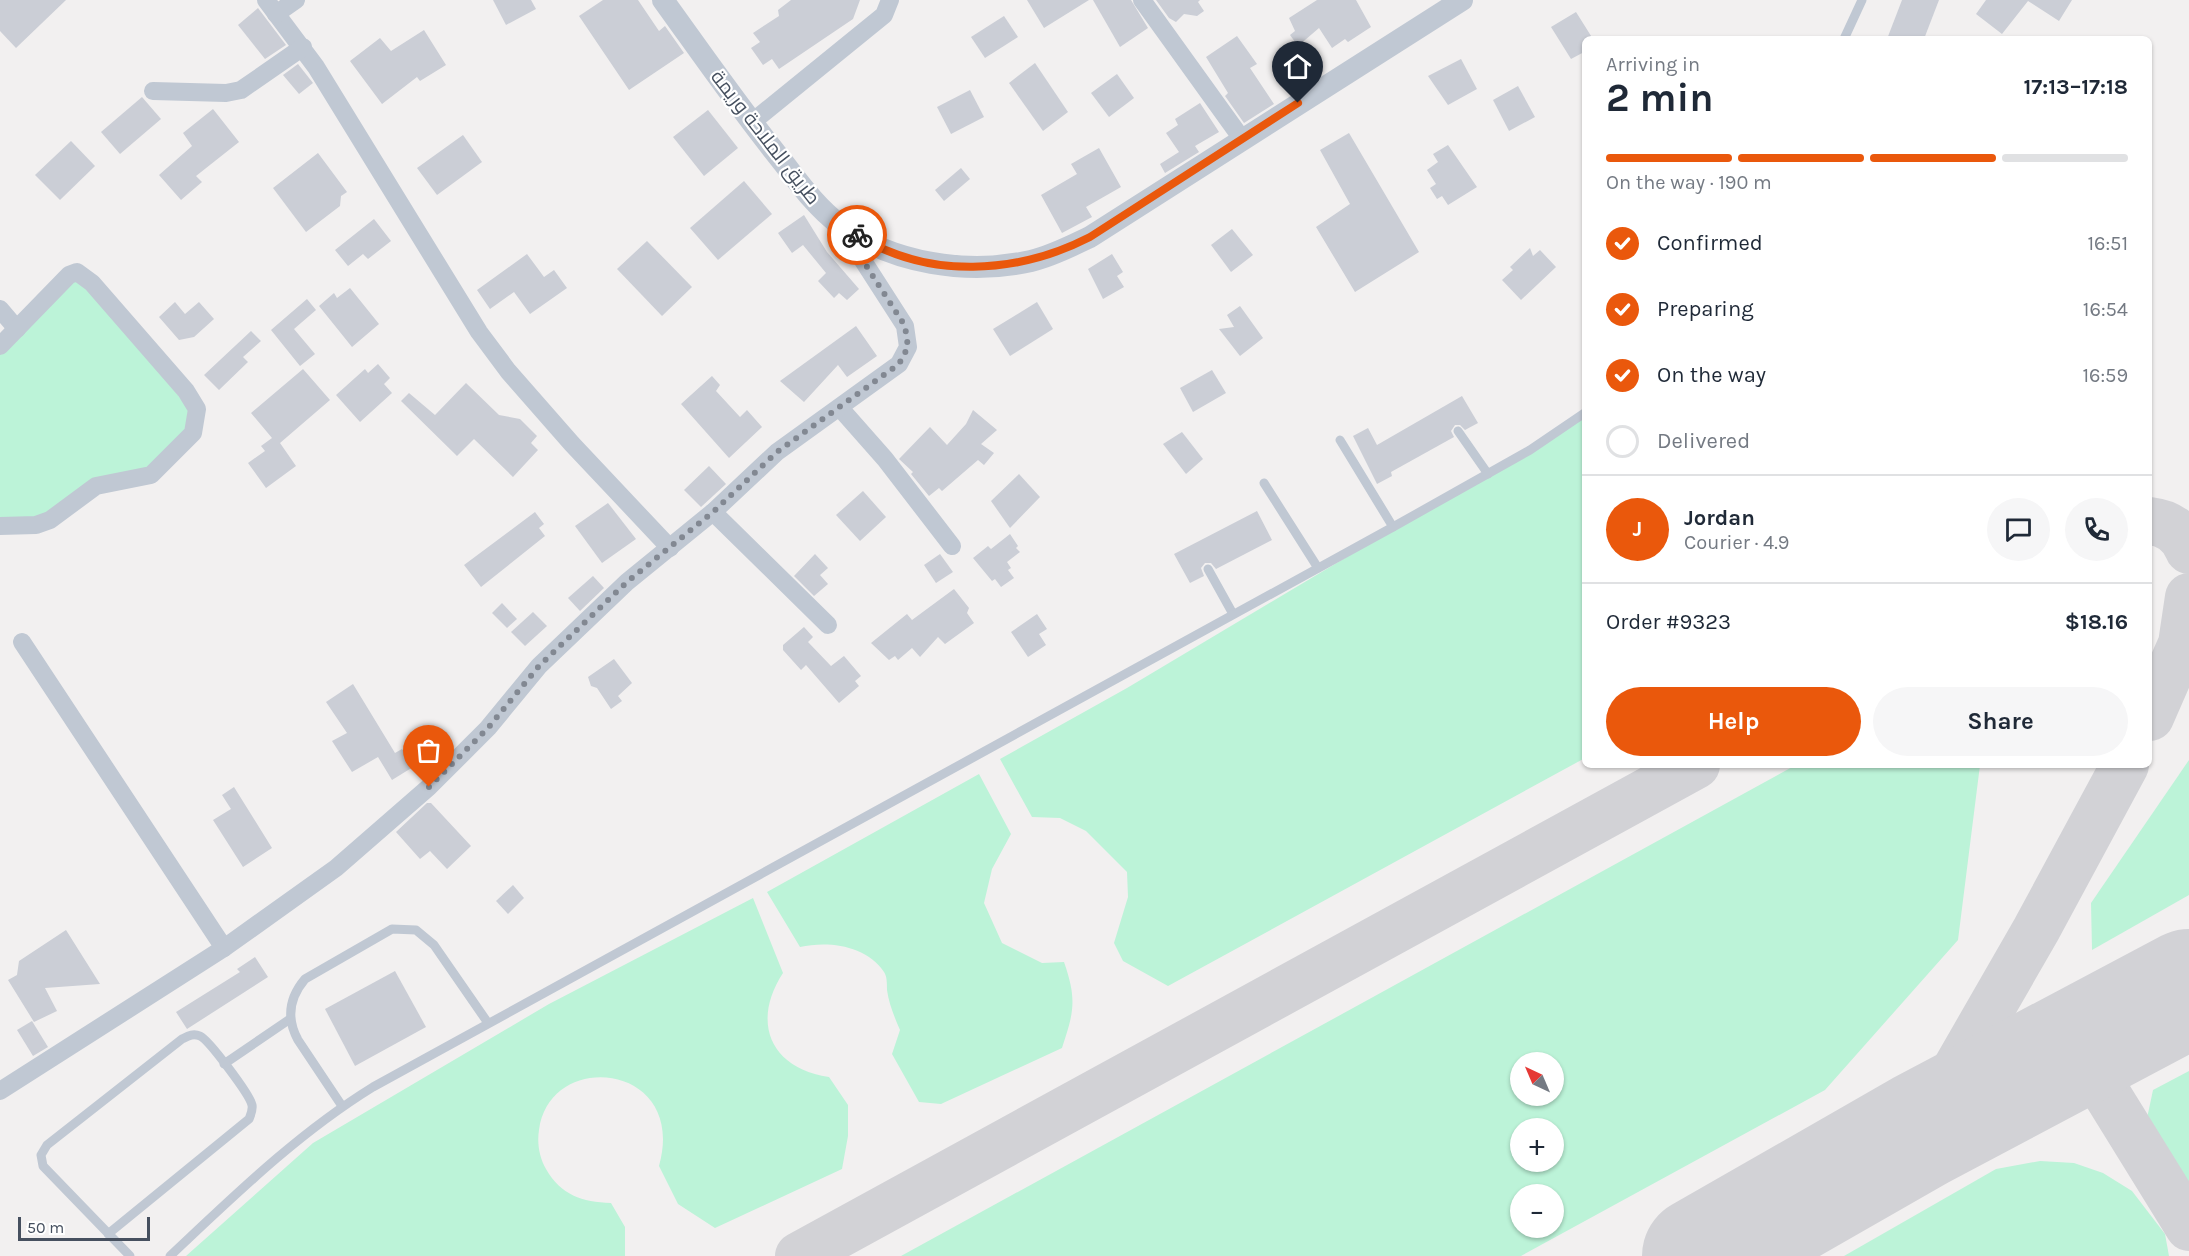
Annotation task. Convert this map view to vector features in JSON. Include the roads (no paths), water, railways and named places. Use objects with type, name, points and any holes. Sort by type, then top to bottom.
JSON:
[{"type":"street","points":[[296,0],[271,7],[303,47],[479,332],[508,371],[572,444],[670,548]]},
{"type":"street","name":"طريق الملاحة وريمة","points":[[663,0],[751,123],[818,206],[840,225],[886,249],[941,264],[972,267],[1002,266],[1033,261],[1062,251],[1090,237],[1462,0]]},
{"type":"street","points":[[751,123],[884,15],[890,0]]},
{"type":"street","points":[[1142,0],[1242,139]]},
{"type":"street","points":[[153,90],[226,93],[241,90],[303,47]]},
{"type":"street","points":[[0,1091],[224,948],[336,868],[429,787],[488,728],[539,666],[627,582],[713,512],[777,452],[899,364],[904,356],[908,340],[905,326],[840,225]]},
{"type":"street","points":[[0,346],[69,275],[77,272],[92,283],[186,390],[197,409],[194,433],[151,476],[96,486],[50,520],[36,525],[0,526]]},
{"type":"street","points":[[0,309],[17,329]]},
{"type":"street","points":[[840,408],[885,459],[952,546]]},
{"type":"street","points":[[713,512],[828,625]]},
{"type":"street","points":[[22,642],[224,948]]},
{"type":"lane","points":[[1845,36],[1862,0]]},
{"type":"lane","points":[[170,1256],[267,1165],[342,1106],[488,1023],[1393,527],[1530,450],[1582,415]]},
{"type":"lane","points":[[1458,430],[1488,474]]},
{"type":"lane","points":[[1340,440],[1393,527]]},
{"type":"lane","points":[[1264,483],[1318,568]]},
{"type":"lane","points":[[1208,569],[1233,614]]},
{"type":"lane","points":[[342,1106],[298,1041],[290,1019],[293,997],[306,979],[381,934],[404,927],[416,930],[430,940],[488,1023]]},
{"type":"lane","points":[[224,1064],[290,1019]]},
{"type":"lane","points":[[108,1234],[249,1119],[252,1112],[249,1098],[204,1038],[199,1035],[187,1036],[44,1149],[41,1155],[43,1166],[108,1234],[130,1256]]}]
